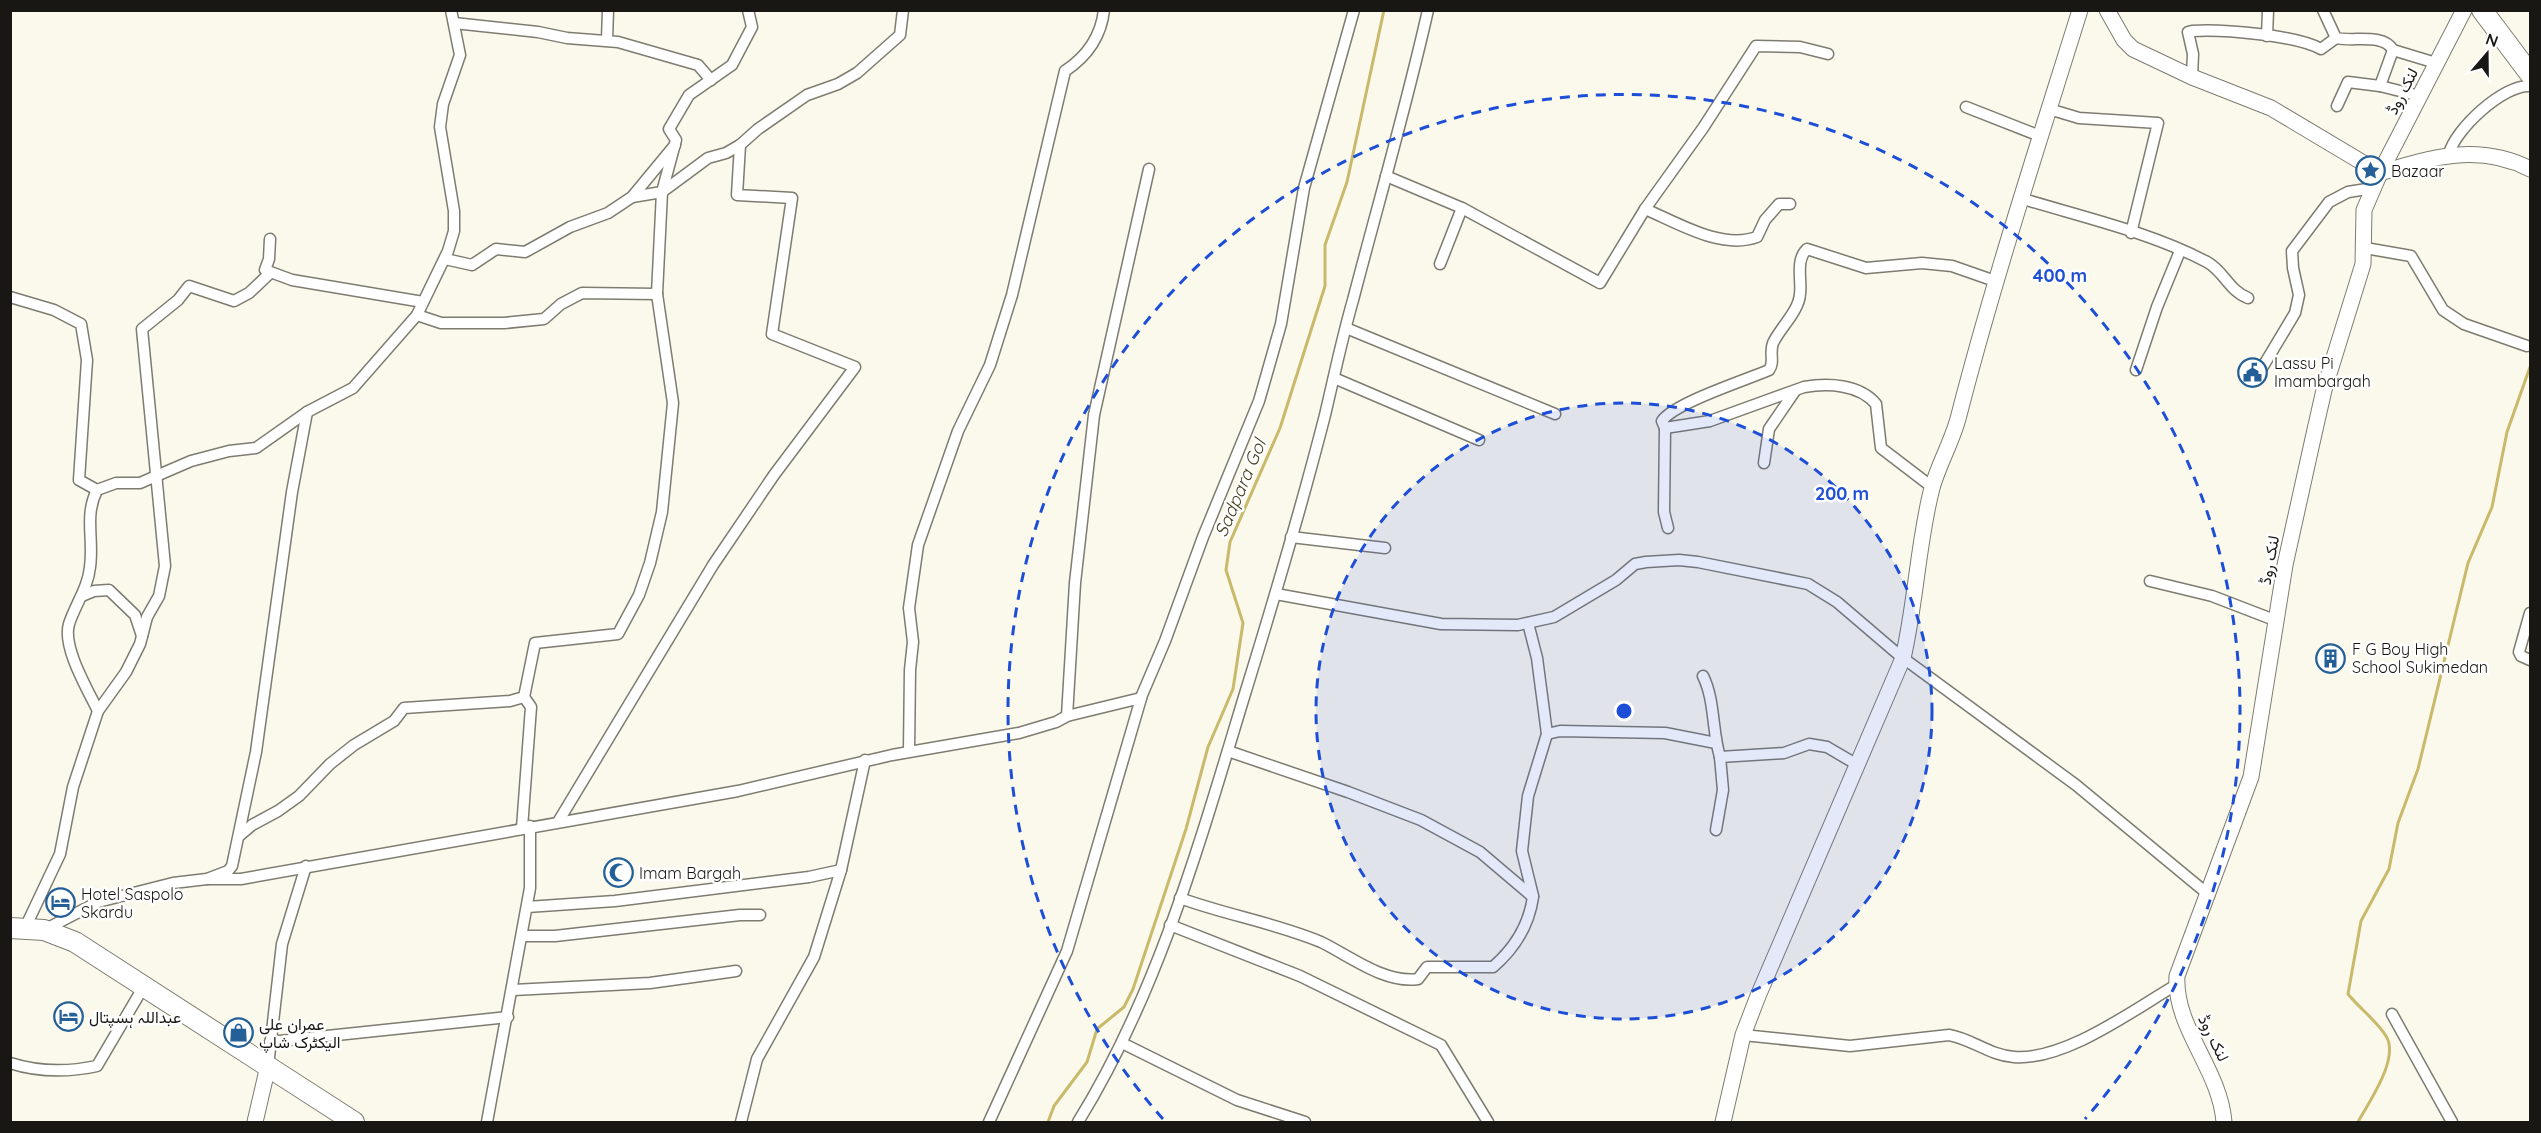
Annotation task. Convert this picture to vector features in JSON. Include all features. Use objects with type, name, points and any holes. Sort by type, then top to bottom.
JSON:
[{"type":"highway","points":[[2482,10],[2530,74]]},
{"type":"highway","points":[[26,929],[75,942],[354,1122]]},
{"type":"main road","points":[[1723,1122],[1743,1035],[1856,764],[1903,658],[1914,611],[1932,487],[1959,417],[1966,380],[1995,281],[2080,10]]},
{"type":"main road","points":[[2107,10],[2124,40],[2133,49],[2192,77],[2271,108],[2380,173],[2449,154],[2493,157],[2530,169]]},
{"type":"main road","name":"لنک روڈ","points":[[2224,1122],[2223,1105],[2212,1076],[2179,1007],[2176,985],[2182,956],[2209,895],[2253,767],[2285,565],[2324,390],[2363,264],[2364,210],[2380,173],[2464,10]]},
{"type":"main road","points":[[255,1122],[268,1066]]},
{"type":"street","points":[[98,711],[72,654],[68,626],[82,596],[90,568],[89,505],[97,490],[116,483],[140,483],[191,461],[230,450],[256,448],[307,412],[353,388],[417,315],[445,259],[454,231],[454,211],[440,127],[443,104],[460,55],[451,10]]},
{"type":"street","points":[[608,10],[608,40]]},
{"type":"street","points":[[487,1122],[530,888],[526,827],[531,707],[525,697],[535,643],[618,634],[639,595],[662,512],[673,403],[657,294],[662,192],[676,140],[669,129],[689,95],[732,65],[752,27],[748,10]]},
{"type":"street","points":[[632,197],[662,192],[708,158],[740,146],[758,129],[807,95],[838,84],[857,73],[900,35],[903,10]]},
{"type":"street","points":[[909,751],[910,670],[913,642],[909,608],[918,544],[958,431],[990,365],[1012,295],[1065,71],[1081,61],[1092,45],[1103,21],[1104,10]]},
{"type":"street","points":[[989,1122],[1067,951],[1142,698],[1203,537],[1260,401],[1281,324],[1304,188],[1354,10]]},
{"type":"street","points":[[1078,1122],[1122,1043],[1170,925],[1228,751],[1276,594],[1428,10]]},
{"type":"street","points":[[2267,36],[2268,10]]},
{"type":"street","points":[[2323,10],[2336,38]]},
{"type":"street","points":[[454,23],[538,32],[567,38],[608,40],[698,65],[711,80]]},
{"type":"street","points":[[2192,77],[2193,54],[2188,32],[2204,30],[2267,36],[2312,44],[2321,49],[2336,38],[2352,41],[2376,39],[2390,45],[2392,50],[2380,86]]},
{"type":"street","points":[[1386,176],[1462,208],[1600,283],[1645,209],[1703,128],[1756,46],[1800,47],[1828,54]]},
{"type":"street","points":[[2392,50],[2436,63]]},
{"type":"street","points":[[2337,106],[2348,82],[2380,86],[2420,96]]},
{"type":"street","points":[[2449,154],[2451,145],[2474,116],[2514,90],[2530,86]]},
{"type":"street","points":[[1966,107],[2040,136]]},
{"type":"street","points":[[2049,109],[2079,118],[2158,123],[2131,233]]},
{"type":"street","points":[[445,259],[472,265],[496,249],[525,252],[570,227],[608,213],[632,197],[675,145]]},
{"type":"street","points":[[558,822],[713,565],[774,475],[855,367],[772,334],[792,198],[737,195],[740,146]]},
{"type":"street","points":[[1067,716],[1075,583],[1094,415],[1149,169]]},
{"type":"street","points":[[2262,368],[2295,313],[2299,295],[2292,251],[2329,202],[2348,192],[2373,188]]},
{"type":"street","points":[[2020,198],[2131,233],[2210,264],[2236,293],[2248,298]]},
{"type":"street","points":[[1645,209],[1707,235],[1735,241],[1757,237],[1765,220],[1779,204],[1790,204]]},
{"type":"street","points":[[1440,264],[1462,208]]},
{"type":"street","points":[[270,239],[269,259],[265,270],[292,280],[423,302]]},
{"type":"street","points":[[2365,248],[2411,256],[2443,310],[2464,324],[2527,346]]},
{"type":"street","points":[[1668,528],[1664,512],[1665,428],[1662,421],[1666,414],[1769,370],[1772,365],[1772,345],[1801,296],[1800,270],[1803,253],[1807,249],[1866,268],[1922,263],[1952,266],[1995,281]]},
{"type":"street","points":[[2136,369],[2180,251]]},
{"type":"street","points":[[26,929],[58,861],[72,787],[98,711],[126,672],[142,636],[147,617],[159,596],[165,566],[142,329],[178,300],[189,286],[234,301],[249,293],[268,276]]},
{"type":"street","points":[[417,315],[441,323],[504,323],[544,319],[561,304],[582,293],[657,294]]},
{"type":"street","points":[[10,297],[54,310],[81,324],[87,360],[80,480],[97,490]]},
{"type":"street","points":[[1346,328],[1555,414]]},
{"type":"street","points":[[1334,378],[1479,440]]},
{"type":"street","points":[[1665,428],[1710,421],[1819,384],[1847,387],[1872,400],[1878,411],[1877,432],[1881,448],[1932,487]]},
{"type":"street","points":[[1764,463],[1768,429],[1795,391]]},
{"type":"street","points":[[207,879],[228,871],[232,866],[239,836],[256,752],[292,492],[307,412]]},
{"type":"street","points":[[1291,537],[1385,548]]},
{"type":"street","points":[[1276,594],[1441,624],[1528,623],[1554,616],[1617,580],[1635,564],[1679,560],[1794,580],[1817,588],[1903,658],[2076,785],[2209,895]]},
{"type":"street","points":[[2150,581],[2212,596],[2277,621]]},
{"type":"street","points":[[82,596],[94,591],[109,590],[135,615],[142,636]]},
{"type":"street","points":[[2530,613],[2519,652],[2521,656],[2530,660]]},
{"type":"street","points":[[1180,898],[1320,942],[1355,962],[1406,981],[1418,980],[1427,966],[1494,967],[1520,938],[1531,912],[1533,897],[1522,851],[1528,796],[1547,734],[1537,658],[1528,623]]},
{"type":"street","points":[[1703,676],[1709,689],[1723,790],[1716,830]]},
{"type":"street","points":[[239,836],[252,825],[278,811],[354,745],[394,721],[404,708],[510,701],[525,697]]},
{"type":"street","points":[[26,929],[98,902],[173,884],[207,879],[241,879],[738,791],[865,760],[1019,733],[1056,722],[1067,716],[1142,698]]},
{"type":"street","points":[[1547,734],[1560,731],[1665,733],[1716,743]]},
{"type":"street","points":[[1720,757],[1784,753],[1809,744],[1827,747],[1856,764]]},
{"type":"street","points":[[1228,751],[1348,792],[1420,820],[1480,852],[1533,897]]},
{"type":"street","points":[[741,1122],[757,1059],[814,957],[841,870],[865,760]]},
{"type":"street","points":[[268,1066],[282,944],[306,866]]},
{"type":"street","points":[[527,908],[615,901],[809,877],[841,870]]},
{"type":"street","points":[[522,936],[555,936],[740,915],[760,915]]},
{"type":"street","points":[[1170,925],[1300,976],[1441,1045],[1488,1122]]},
{"type":"street","points":[[513,990],[650,983],[736,971]]},
{"type":"street","points":[[1743,1035],[1850,1046],[1949,1035],[1959,1037],[1991,1053],[2014,1057],[2037,1056],[2072,1043],[2176,985]]},
{"type":"street","points":[[10,1063],[26,1067],[76,1071],[97,1066],[144,986]]},
{"type":"street","points":[[2392,1014],[2452,1122]]},
{"type":"street","points":[[270,1042],[508,1017]]},
{"type":"street","points":[[1122,1043],[1237,1100],[1305,1122]]},
{"type":"waterway","name":"Sadpara Gol","points":[[1048,1122],[1054,1106],[1087,1062],[1097,1029],[1124,1007],[1133,989],[1186,829],[1208,747],[1233,689],[1243,623],[1226,570],[1230,542],[1280,428],[1325,286],[1325,245],[1347,182],[1384,10]]},
{"type":"waterway","points":[[2358,1122],[2381,1080],[2389,1056],[2386,1036],[2348,994],[2361,921],[2389,869],[2398,823],[2418,769],[2468,563],[2492,507],[2507,432],[2530,367]]},
{"type":"place","name":"Bazaar","points":[[2370,171]]},
{"type":"place","name":"Lassu Pi Imambargah","points":[[2253,372]]},
{"type":"place","name":"F G Boy High School Sukimedan","points":[[2331,658]]},
{"type":"place","name":"Imam Bargah","points":[[618,873]]},
{"type":"place","name":"Hotel Saspolo Skardu","points":[[60,903]]},
{"type":"place","name":"عبداللہ ہسپتال","points":[[68,1017]]},
{"type":"place","name":"عمران علی الیکٹرک شاپ","points":[[238,1033]]}]
